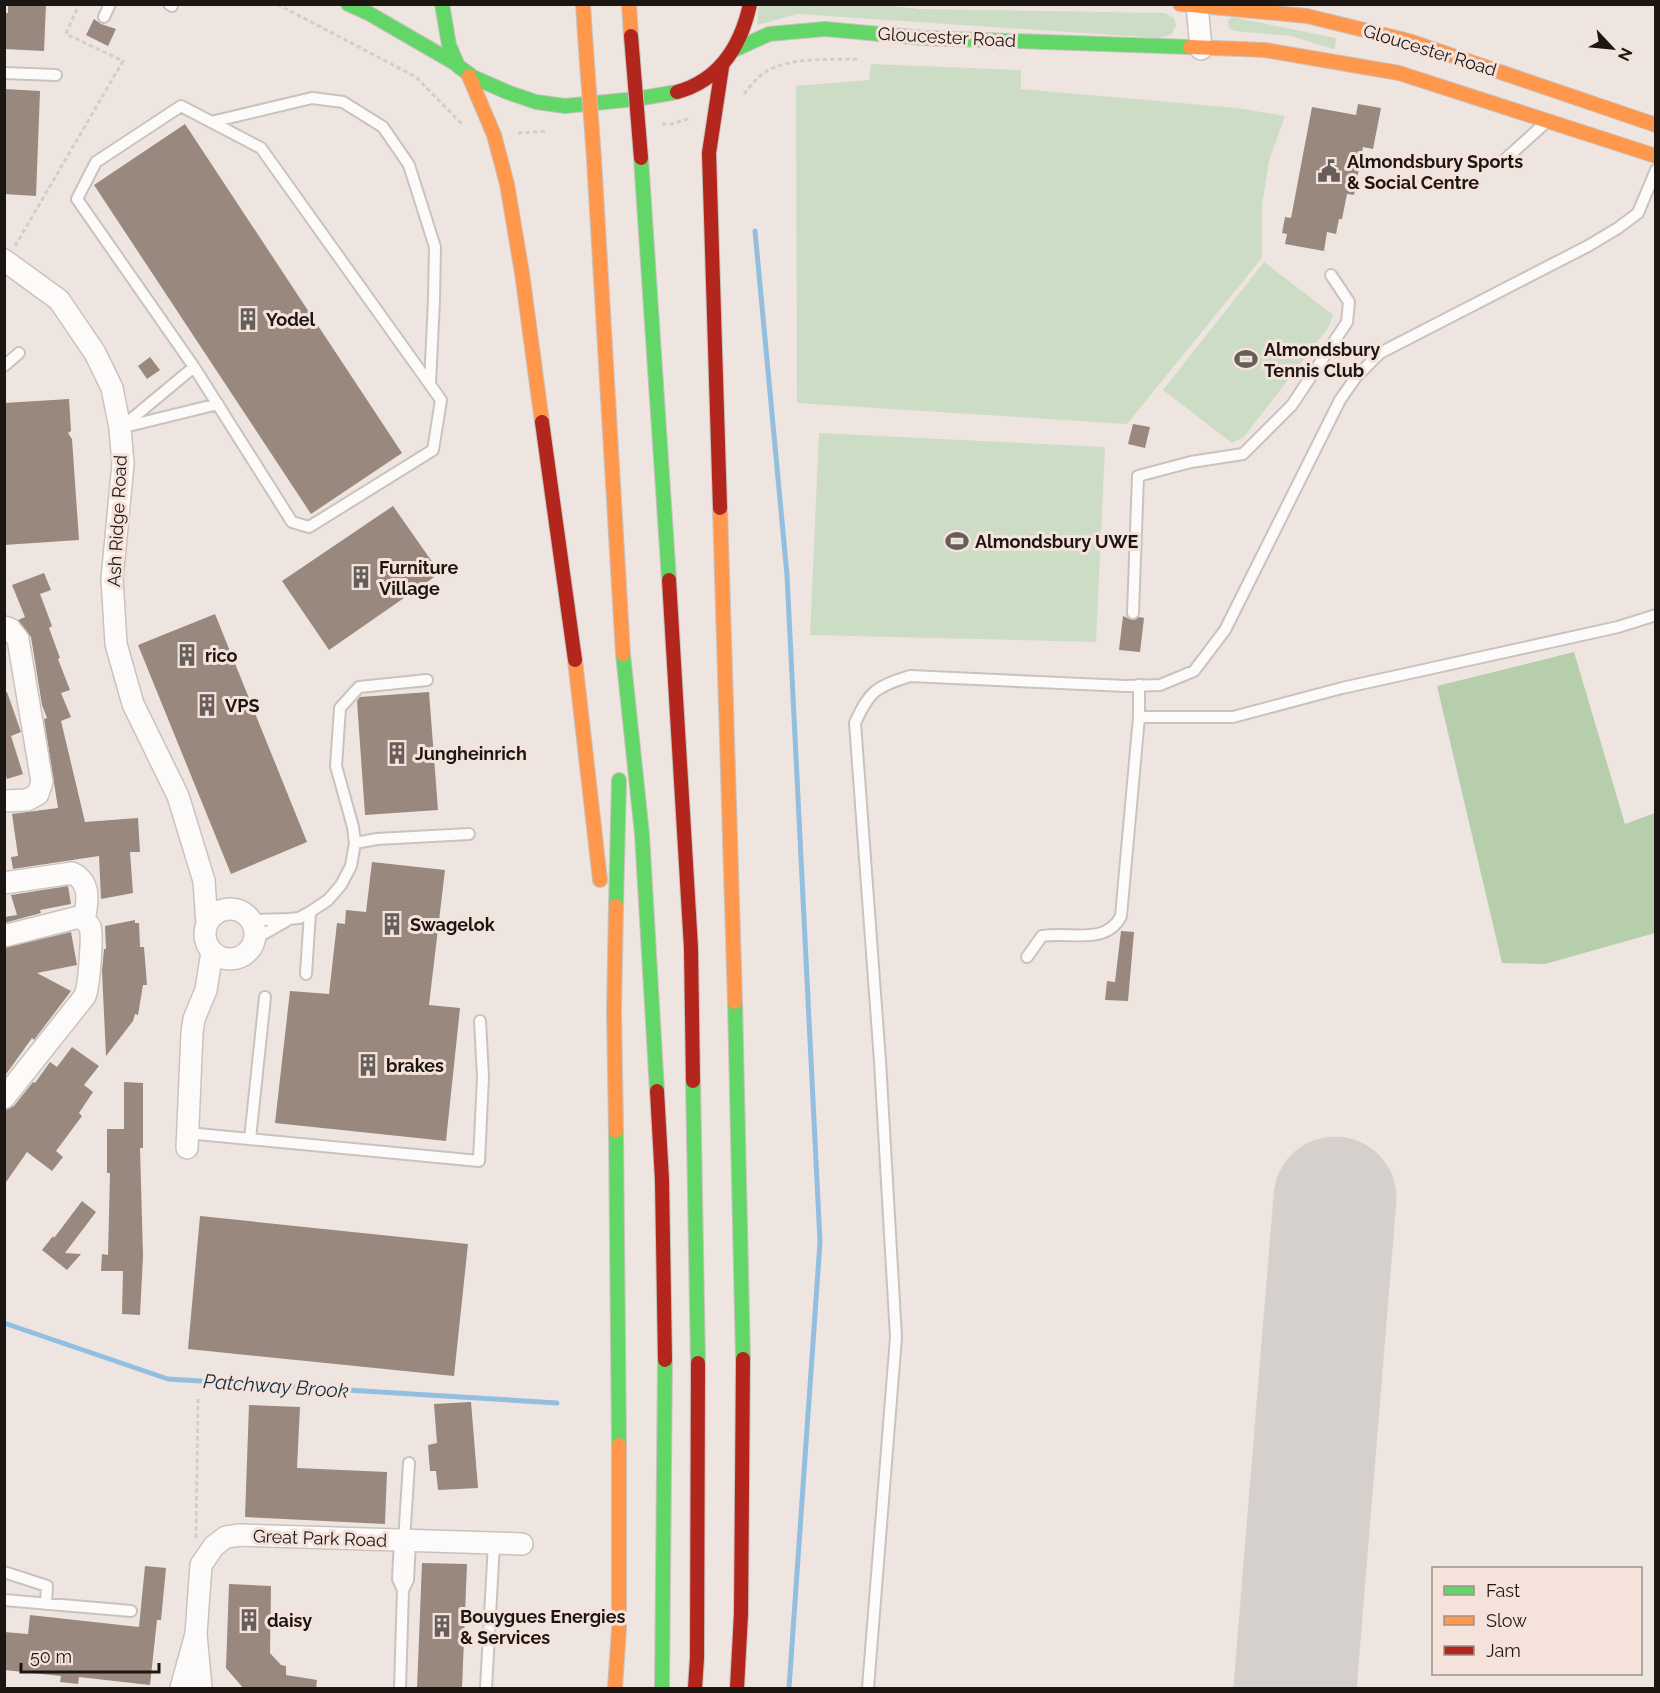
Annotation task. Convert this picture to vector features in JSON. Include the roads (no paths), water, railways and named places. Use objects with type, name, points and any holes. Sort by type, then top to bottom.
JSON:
[{"type":"main road","points":[[348,4],[370,14],[458,66],[469,75],[509,93],[563,106],[654,98],[684,90],[708,78],[722,67],[734,50],[744,28],[750,4]]},
{"type":"main road","points":[[442,4],[446,34],[458,66]]},
{"type":"main road","points":[[583,4],[606,341],[621,634],[642,834],[662,1180],[665,1346],[662,1689]]},
{"type":"main road","points":[[629,4],[673,629],[691,959],[698,1342],[695,1689]]},
{"type":"main road","name":"Gloucester Road","points":[[1180,4],[1307,16],[1409,41],[1656,125]]},
{"type":"main road","name":"Gloucester Road","points":[[734,50],[769,34],[825,29],[924,38],[1265,50],[1399,73],[1656,156]]},
{"type":"main road","points":[[722,67],[709,153],[738,1103],[743,1371],[741,1614],[737,1689]]},
{"type":"main road","points":[[469,75],[494,135],[507,184],[522,273],[573,643],[614,1010]]},
{"type":"main road","points":[[673,629],[696,795]]},
{"type":"main road","points":[[615,1689],[619,1629],[619,1338],[614,1010],[621,634]]},
{"type":"main road","points":[[720,972],[738,1103]]},
{"type":"street","points":[[1197,5],[1201,49]]},
{"type":"street","name":"Ash Ridge Road","points":[[6,260],[59,300],[89,344],[112,388],[120,428],[123,464],[112,579],[116,644],[133,704],[178,796],[214,917]]},
{"type":"street","points":[[4,627],[10,629],[18,639],[42,782],[38,794],[27,800],[4,801]]},
{"type":"street","points":[[4,882],[72,873],[85,883],[87,907],[84,920]]},
{"type":"street","points":[[239,910],[254,930],[248,952],[235,960],[219,956],[205,939],[214,917],[239,910]]},
{"type":"street","points":[[4,936],[79,917],[90,928],[89,985],[85,996],[4,1098]]},
{"type":"street","points":[[187,1140],[194,1019],[219,956]]},
{"type":"street","name":"Great Park Road","points":[[196,1634],[201,1565],[214,1546],[226,1537],[240,1535],[522,1544]]},
{"type":"street","points":[[181,1689],[196,1634]]},
{"type":"street","points":[[196,1634],[201,1689]]},
{"type":"lane","points":[[104,17],[110,4]]},
{"type":"lane","points":[[4,73],[56,75]]},
{"type":"lane","points":[[211,122],[312,98],[343,102],[383,128],[409,165],[435,247],[429,384]]},
{"type":"lane","points":[[181,106],[261,148],[441,400],[434,450],[309,527],[292,522],[194,367],[77,199],[96,162],[181,106]]},
{"type":"lane","points":[[1501,164],[1548,121]]},
{"type":"lane","points":[[868,1689],[896,1337],[880,1061],[855,723],[866,699],[884,684],[910,676],[1015,682],[1160,685],[1194,671],[1225,630],[1340,400],[1356,377],[1380,353],[1618,228],[1638,213],[1656,170]]},
{"type":"lane","points":[[1133,613],[1138,476],[1191,462],[1243,454],[1292,405],[1347,322],[1349,302],[1331,275]]},
{"type":"lane","points":[[4,366],[20,353]]},
{"type":"lane","points":[[120,428],[194,367]]},
{"type":"lane","points":[[120,428],[218,404]]},
{"type":"lane","points":[[1139,717],[1233,717],[1342,688],[1618,627],[1656,615]]},
{"type":"lane","points":[[254,930],[299,918],[310,912],[328,900],[342,885],[351,866],[355,843],[353,827],[336,766],[340,708],[359,687],[427,680]]},
{"type":"lane","points":[[1027,957],[1042,936],[1096,935],[1117,924],[1121,916],[1140,685]]},
{"type":"lane","points":[[355,843],[377,839],[469,834]]},
{"type":"lane","points":[[306,974],[310,912]]},
{"type":"lane","points":[[254,930],[288,920]]},
{"type":"lane","points":[[250,1139],[265,998]]},
{"type":"lane","points":[[187,1140],[250,1139],[479,1161],[483,1077],[480,1021]]},
{"type":"lane","points":[[400,1689],[403,1590],[398,1579],[405,1541],[409,1463]]},
{"type":"lane","points":[[486,1689],[494,1543]]},
{"type":"lane","points":[[4,1572],[47,1586],[46,1604]]},
{"type":"lane","points":[[4,1600],[131,1611]]},
{"type":"waterway","points":[[755,231],[787,575],[820,1242],[789,1688]]},
{"type":"waterway","name":"Patchway Brook","points":[[4,1323],[168,1379],[557,1403]]},
{"type":"place","name":"Almondsbury Sports & Social Centre","points":[[1329,171]]},
{"type":"place","name":"Yodel","points":[[248,319]]},
{"type":"place","name":"Almondsbury Tennis Club","points":[[1246,359]]},
{"type":"place","name":"Almondsbury UWE","points":[[957,541]]},
{"type":"place","name":"Furniture Village","points":[[361,577]]},
{"type":"place","name":"rico","points":[[187,655]]},
{"type":"place","name":"VPS","points":[[207,705]]},
{"type":"place","name":"Jungheinrich","points":[[397,753]]},
{"type":"place","name":"Swagelok","points":[[392,924]]},
{"type":"place","name":"brakes","points":[[368,1065]]},
{"type":"place","name":"daisy","points":[[249,1620]]},
{"type":"place","name":"Bouygues Energies & Services","points":[[442,1626]]}]
